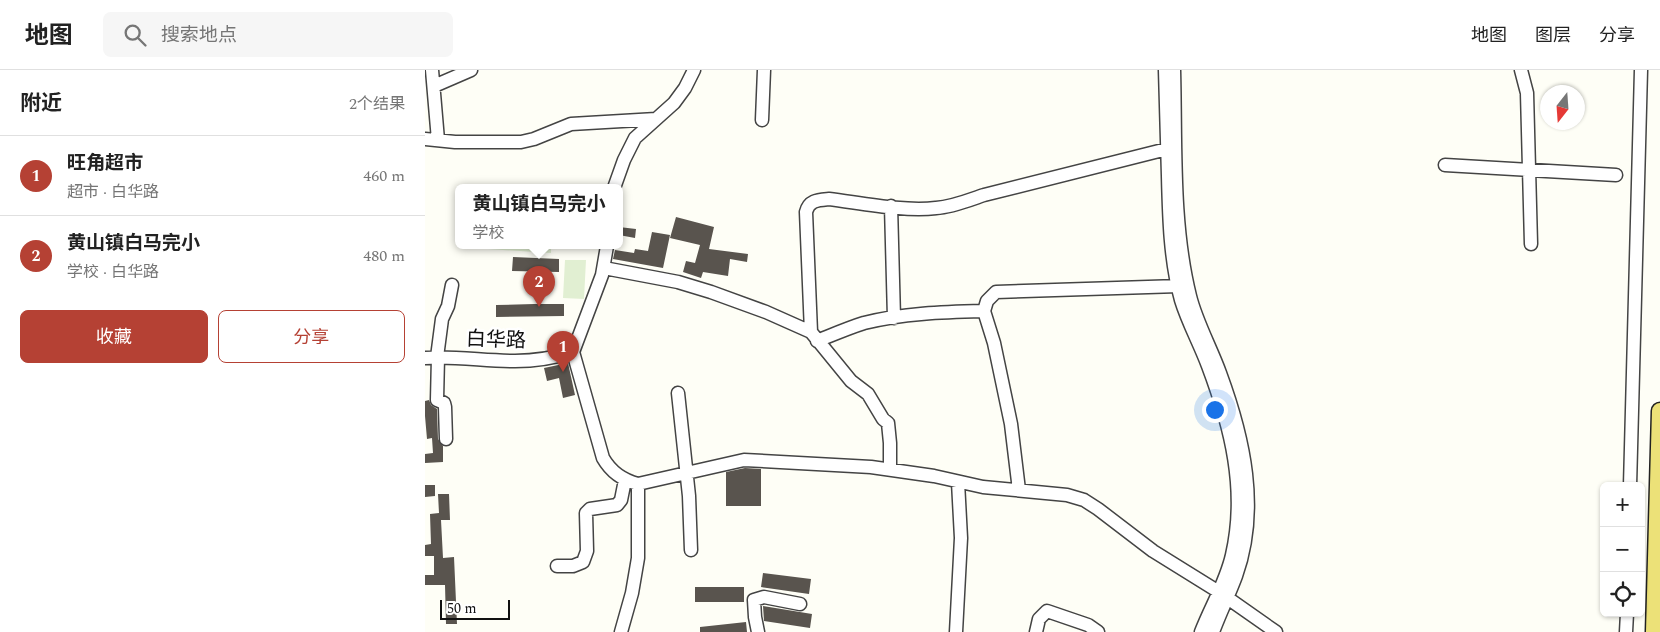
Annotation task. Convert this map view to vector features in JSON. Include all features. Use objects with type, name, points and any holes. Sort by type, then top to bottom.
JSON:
[{"type":"main road","points":[[1654,632],[1660,410]]},
{"type":"street","points":[[432,70],[438,140]]},
{"type":"street","points":[[434,86],[471,70]]},
{"type":"street","points":[[615,184],[624,160],[635,138],[680,96],[694,70]]},
{"type":"street","points":[[762,120],[764,70]]},
{"type":"street","points":[[1165,70],[1170,230],[1181,301],[1225,412],[1235,463],[1239,503],[1236,538],[1213,632]]},
{"type":"street","points":[[1174,70],[1178,208],[1186,275],[1191,298],[1233,409],[1242,444],[1248,503],[1245,540],[1236,576],[1201,632]]},
{"type":"street","points":[[1521,70],[1527,93],[1531,244]]},
{"type":"street","points":[[1630,482],[1641,70]]},
{"type":"street","points":[[425,139],[455,142],[521,142],[534,139],[571,124],[656,119]]},
{"type":"street","points":[[814,336],[806,212],[808,205],[815,200],[829,199],[925,209],[946,207],[984,195],[1167,149]]},
{"type":"street","points":[[1445,165],[1616,176]]},
{"type":"street","points":[[891,206],[894,318]]},
{"type":"street","points":[[607,249],[604,268],[573,352],[603,458],[615,474],[631,482],[686,473],[744,460],[890,469],[983,487],[1067,495],[1091,504],[1153,551],[1223,595],[1276,632]]},
{"type":"street","points":[[604,268],[678,282],[711,292],[766,312],[814,336],[851,381],[868,394],[883,419],[888,423],[890,469]]},
{"type":"street","points":[[446,439],[445,407],[444,403],[437,400],[434,357],[442,318],[448,306],[452,285]]},
{"type":"street","points":[[1019,490],[1011,424],[994,343],[984,311],[987,301],[995,292],[1179,286]]},
{"type":"street","points":[[814,336],[864,323],[894,318],[984,311]]},
{"type":"street","name":"白华路","points":[[434,357],[516,361],[541,360],[573,352]]},
{"type":"street","points":[[678,392],[691,550]]},
{"type":"street","points":[[557,566],[573,566],[583,562],[587,551],[586,512],[590,509],[617,505],[631,482]]},
{"type":"street","points":[[621,632],[632,593],[638,558],[631,482]]},
{"type":"street","points":[[957,632],[961,538],[958,482]]},
{"type":"street","points":[[762,631],[755,600],[765,597],[801,604]]},
{"type":"street","points":[[1036,632],[1039,619],[1047,611],[1088,625],[1098,632]]},
{"type":"street","points":[[1626,632],[1627,617]]},
{"type":"green space","points":[[488,249],[551,249],[551,253]]},
{"type":"green space","points":[[565,260],[586,260],[584,299],[563,298]]},
{"type":"building","points":[[676,217],[714,227],[709,249],[748,254],[747,262],[730,259],[728,276],[703,272],[701,278],[683,272],[686,261],[695,263],[700,245],[670,238]]},
{"type":"building","points":[[623,227],[636,229],[635,238],[623,236]]},
{"type":"building","points":[[652,232],[670,235],[663,268],[613,259],[615,250],[634,253],[635,249],[648,251]]},
{"type":"building","points":[[513,257],[559,259],[559,272],[512,271]]},
{"type":"building","points":[[564,304],[564,316],[496,317],[496,305]]},
{"type":"building","points":[[568,363],[575,395],[563,398],[559,378],[547,381],[544,368]]},
{"type":"building","points":[[429,400],[431,405],[437,409],[438,439],[443,446],[443,462],[425,463],[425,454],[433,453],[432,438],[427,439],[425,416],[425,401]]},
{"type":"building","points":[[745,468],[761,469],[761,506],[726,506],[726,472]]},
{"type":"building","points":[[425,485],[435,485],[435,496],[425,497]]},
{"type":"building","points":[[438,494],[449,494],[450,520],[441,520],[443,558],[454,557],[457,624],[446,624],[445,585],[425,585],[425,575],[434,575],[434,556],[425,556],[425,545],[431,544],[430,514],[439,513]]},
{"type":"building","points":[[763,573],[811,579],[809,594],[761,587]]},
{"type":"building","points":[[695,587],[744,587],[744,602],[695,602]]},
{"type":"building","points":[[763,606],[812,614],[810,628],[764,621]]},
{"type":"building","points":[[746,622],[747,632],[700,632],[700,627]]},
{"type":"place","name":"黄山镇白马完小","points":[[539,307]]},
{"type":"place","name":"旺角超市","points":[[563,372]]}]
